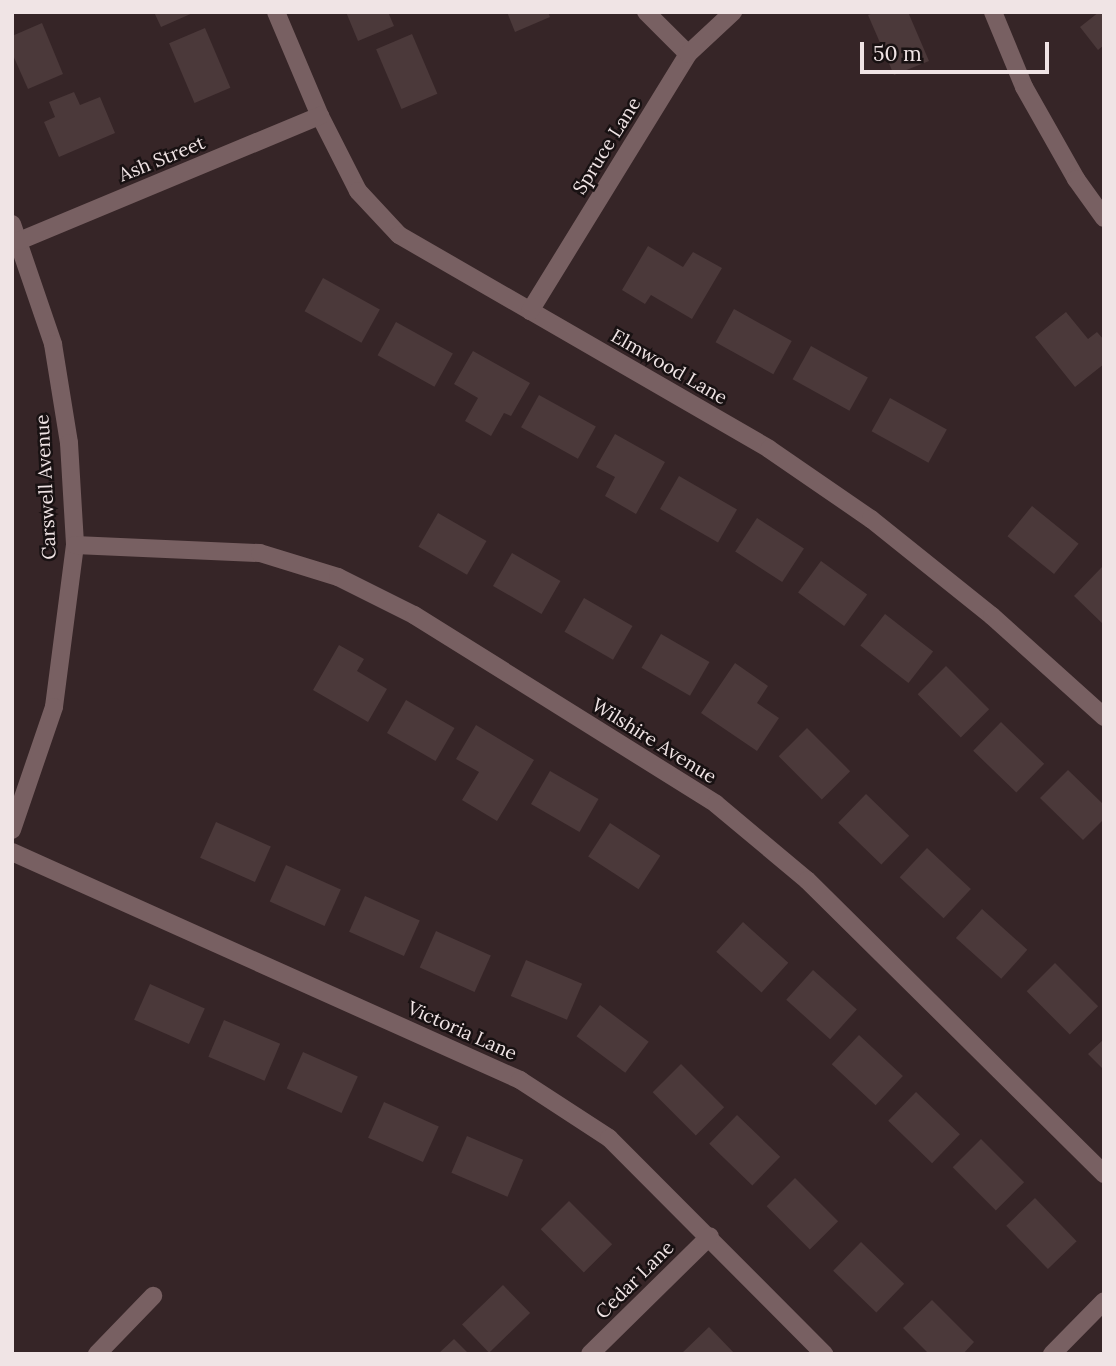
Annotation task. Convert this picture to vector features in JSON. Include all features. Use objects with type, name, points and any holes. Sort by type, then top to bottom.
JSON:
[{"type":"street","name":"Elmwood Lane","points":[[276,12],[320,116],[358,191],[398,235],[769,449],[871,519],[992,616],[1104,717]]},
{"type":"street","points":[[646,12],[688,54]]},
{"type":"street","name":"Spruce Lane","points":[[530,311],[688,54],[733,12]]},
{"type":"street","points":[[993,12],[1024,87],[1076,179],[1104,218]]},
{"type":"street","name":"Ash Street","points":[[16,232],[320,116]]},
{"type":"street","name":"Carswell Avenue","points":[[12,830],[54,707],[75,545],[69,443],[53,344],[16,232]]},
{"type":"street","name":"Wilshire Avenue","points":[[75,545],[260,552],[338,577],[414,615],[716,804],[807,880],[1104,1174]]},
{"type":"street","name":"Victoria Lane","points":[[12,852],[520,1080],[609,1138],[824,1354]]},
{"type":"street","name":"Cedar Lane","points":[[590,1354],[709,1236]]},
{"type":"street","points":[[97,1354],[153,1296]]},
{"type":"street","points":[[1052,1354],[1104,1301]]},
{"type":"building","points":[[154,12],[195,12],[161,27]]},
{"type":"building","points":[[346,12],[388,12],[394,26],[358,41]]},
{"type":"building","points":[[507,12],[548,12],[550,17],[515,32]]},
{"type":"building","points":[[876,12],[908,12],[929,61],[894,75],[868,15]]},
{"type":"building","points":[[1099,12],[1104,12],[1104,45],[1098,50],[1080,27]]},
{"type":"building","points":[[42,23],[63,74],[28,89],[12,53],[12,36]]},
{"type":"building","points":[[205,28],[230,88],[194,103],[169,43]]},
{"type":"building","points":[[412,34],[437,94],[401,109],[376,49]]},
{"type":"building","points":[[74,92],[80,105],[100,97],[115,133],[59,157],[44,122],[55,117],[49,102]]},
{"type":"building","points":[[648,246],[683,267],[693,252],[722,268],[692,319],[651,295],[645,304],[622,290]]},
{"type":"building","points":[[323,278],[380,310],[361,343],[305,311]]},
{"type":"building","points":[[734,309],[792,341],[773,374],[716,342]]},
{"type":"building","points":[[1066,312],[1088,339],[1097,332],[1104,340],[1104,364],[1075,387],[1035,337]]},
{"type":"building","points":[[396,322],[453,354],[434,387],[378,355]]},
{"type":"building","points":[[811,346],[868,378],[849,411],[793,379]]},
{"type":"building","points":[[473,351],[530,383],[511,416],[504,413],[491,436],[465,421],[478,398],[454,384]]},
{"type":"building","points":[[539,395],[596,427],[578,459],[521,427]]},
{"type":"building","points":[[890,398],[947,430],[928,463],[872,431]]},
{"type":"building","points":[[615,434],[665,462],[636,514],[605,496],[615,477],[596,467]]},
{"type":"building","points":[[679,476],[737,510],[718,542],[660,509]]},
{"type":"building","points":[[1032,506],[1079,544],[1054,574],[1007,536]]},
{"type":"building","points":[[438,513],[486,541],[467,575],[418,547]]},
{"type":"building","points":[[757,518],[804,548],[782,582],[735,552]]},
{"type":"building","points":[[512,553],[560,581],[541,614],[493,586]]},
{"type":"building","points":[[821,561],[867,595],[844,626],[798,593]]},
{"type":"building","points":[[1102,567],[1104,569],[1104,625],[1074,596]]},
{"type":"building","points":[[584,598],[632,626],[613,660],[564,632]]},
{"type":"building","points":[[885,614],[933,652],[908,683],[860,646]]},
{"type":"building","points":[[661,634],[709,662],[690,696],[642,668]]},
{"type":"building","points":[[339,645],[364,659],[357,671],[387,689],[368,722],[313,690]]},
{"type":"building","points":[[735,663],[768,686],[757,703],[779,718],[757,751],[701,713]]},
{"type":"building","points":[[946,666],[989,709],[961,737],[918,694]]},
{"type":"building","points":[[406,700],[454,728],[435,761],[387,733]]},
{"type":"building","points":[[1001,722],[1044,764],[1016,792],[973,751]]},
{"type":"building","points":[[476,725],[534,760],[497,821],[462,800],[479,772],[456,759]]},
{"type":"building","points":[[807,728],[850,771],[822,799],[779,756]]},
{"type":"building","points":[[1068,770],[1104,805],[1104,819],[1083,840],[1040,798]]},
{"type":"building","points":[[550,771],[598,799],[579,832],[531,804]]},
{"type":"building","points":[[866,794],[909,836],[881,864],[838,823]]},
{"type":"building","points":[[216,822],[271,846],[255,882],[200,858]]},
{"type":"building","points":[[610,823],[660,856],[639,889],[588,857]]},
{"type":"building","points":[[927,848],[971,889],[944,918],[900,877]]},
{"type":"building","points":[[286,865],[341,889],[325,926],[270,902]]},
{"type":"building","points":[[365,896],[420,920],[404,956],[349,932]]},
{"type":"building","points":[[982,909],[1027,950],[1001,979],[956,938]]},
{"type":"building","points":[[743,922],[788,963],[762,993],[716,952]]},
{"type":"building","points":[[436,931],[491,955],[475,992],[420,968]]},
{"type":"building","points":[[526,960],[582,984],[567,1020],[511,996]]},
{"type":"building","points":[[1055,963],[1098,1006],[1070,1034],[1027,991]]},
{"type":"building","points":[[813,970],[857,1009],[830,1039],[786,1000]]},
{"type":"building","points":[[150,984],[205,1008],[189,1044],[134,1020]]},
{"type":"building","points":[[600,1005],[649,1042],[625,1073],[577,1036]]},
{"type":"building","points":[[224,1020],[280,1044],[265,1081],[208,1057]]},
{"type":"building","points":[[859,1035],[903,1076],[876,1105],[832,1064]]},
{"type":"building","points":[[1104,1039],[1104,1070],[1088,1054]]},
{"type":"building","points":[[303,1052],[358,1076],[342,1113],[287,1089]]},
{"type":"building","points":[[681,1064],[724,1107],[696,1135],[653,1092]]},
{"type":"building","points":[[916,1092],[960,1134],[932,1163],[888,1121]]},
{"type":"building","points":[[384,1102],[439,1126],[423,1162],[368,1138]]},
{"type":"building","points":[[737,1115],[780,1157],[752,1185],[709,1144]]},
{"type":"building","points":[[467,1136],[523,1160],[508,1197],[451,1173]]},
{"type":"building","points":[[981,1139],[1024,1182],[996,1210],[953,1167]]},
{"type":"building","points":[[795,1178],[838,1221],[810,1249],[767,1206]]},
{"type":"building","points":[[1035,1198],[1077,1241],[1048,1269],[1006,1226]]},
{"type":"building","points":[[569,1201],[612,1244],[584,1272],[541,1229]]},
{"type":"building","points":[[861,1242],[904,1284],[876,1312],[833,1271]]},
{"type":"building","points":[[503,1285],[530,1313],[489,1353],[462,1325]]},
{"type":"building","points":[[932,1300],[974,1342],[963,1354],[929,1354],[903,1328]]},
{"type":"building","points":[[709,1327],[735,1354],[681,1354]]},
{"type":"building","points":[[454,1339],[469,1354],[438,1354]]}]
